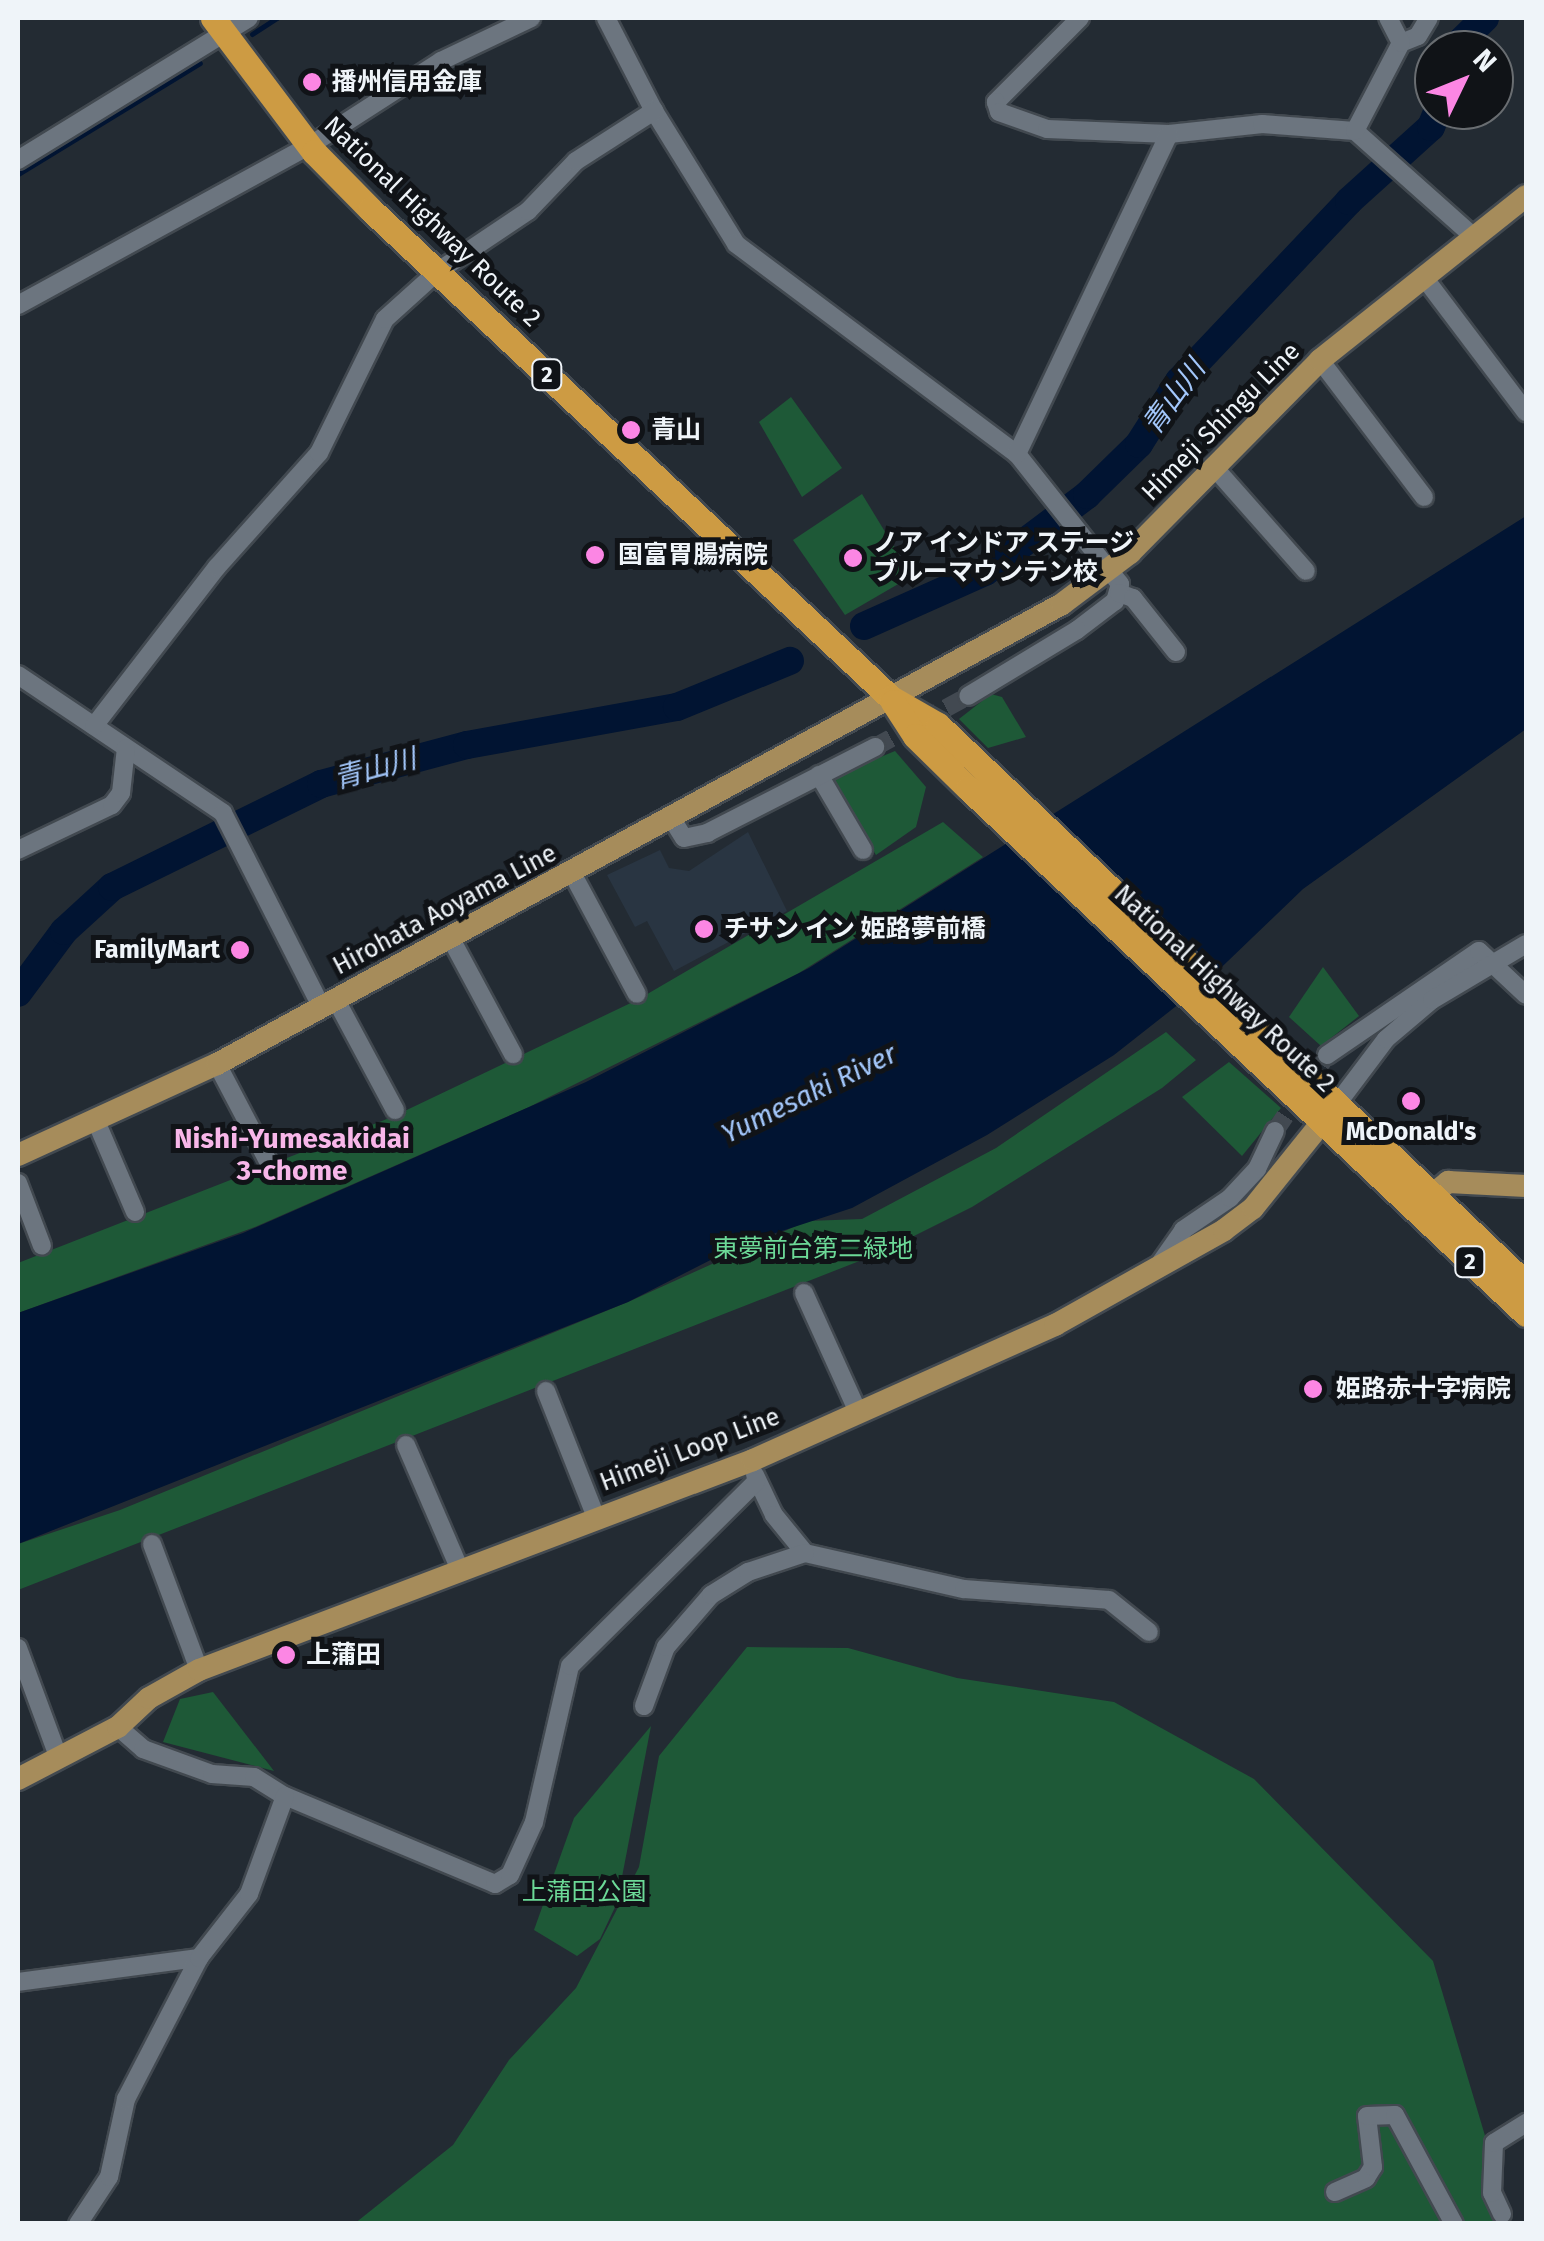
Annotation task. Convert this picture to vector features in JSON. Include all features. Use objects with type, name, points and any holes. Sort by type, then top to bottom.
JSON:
[{"type":"highway","name":"National Highway Route 2","points":[[218,25],[309,146],[437,272],[891,698],[938,725],[979,781],[1329,1113],[1526,1314]]},
{"type":"highway","name":"National Highway Route 2","points":[[1329,1113],[1432,1195],[1526,1284]]},
{"type":"main road","name":"Himeji Shingu Line","points":[[891,698],[1062,604],[1110,570],[1320,360],[1526,196]]},
{"type":"main road","name":"Hirohata Aoyama Line","points":[[18,1155],[217,1064],[891,698]]},
{"type":"main road","name":"Himeji Loop Line","points":[[18,1779],[118,1726],[149,1698],[199,1670],[595,1516],[755,1471],[858,1412],[1055,1325],[1224,1230],[1254,1208],[1329,1113]]},
{"type":"main road","points":[[1432,1195],[1448,1182],[1526,1186]]},
{"type":"street","points":[[18,160],[218,25],[249,18]]},
{"type":"street","points":[[18,305],[309,146],[441,61],[531,18]]},
{"type":"street","points":[[606,18],[654,111],[736,244],[1017,454],[1110,570],[1119,593],[1133,598],[1176,652]]},
{"type":"street","points":[[1080,18],[996,102],[999,112],[1047,128],[1169,134],[1262,124],[1355,131],[1395,161],[1472,236]]},
{"type":"street","points":[[1388,18],[1402,42]]},
{"type":"street","points":[[1355,131],[1402,42],[1418,36],[1430,18]]},
{"type":"street","points":[[94,726],[217,567],[319,453],[367,345],[385,319],[437,272],[528,211],[576,161],[654,111]]},
{"type":"street","points":[[1017,454],[1169,134]]},
{"type":"street","points":[[1423,276],[1526,412]]},
{"type":"street","points":[[1320,360],[1424,497]]},
{"type":"street","points":[[1213,466],[1306,570]]},
{"type":"street","points":[[968,696],[1077,630],[1119,593]]},
{"type":"street","points":[[18,675],[222,813],[242,842],[329,1004],[395,1110]]},
{"type":"street","points":[[672,819],[684,838],[707,833],[875,746]]},
{"type":"street","points":[[18,850],[112,805],[121,793],[126,748]]},
{"type":"street","points":[[819,775],[863,850]]},
{"type":"street","points":[[572,873],[638,994]]},
{"type":"street","points":[[450,939],[512,1054]]},
{"type":"street","points":[[1329,1113],[1386,1039],[1432,1000],[1526,944]]},
{"type":"street","points":[[1327,1055],[1479,952],[1496,962],[1526,994]]},
{"type":"street","points":[[217,1064],[268,1161]]},
{"type":"street","points":[[96,1121],[135,1212]]},
{"type":"street","points":[[1161,1262],[1168,1244],[1257,1169],[1275,1131]]},
{"type":"street","points":[[18,1183],[42,1246]]},
{"type":"street","points":[[804,1293],[858,1412]]},
{"type":"street","points":[[546,1391],[595,1516]]},
{"type":"street","points":[[406,1445],[460,1570]]},
{"type":"street","points":[[118,1726],[143,1748],[212,1774],[254,1777],[286,1796],[495,1884],[510,1876],[534,1822],[570,1666],[755,1471],[805,1553]]},
{"type":"street","points":[[152,1544],[199,1670]]},
{"type":"street","points":[[644,1706],[666,1647],[710,1595],[748,1572],[805,1553],[964,1589],[1109,1600],[1149,1632]]},
{"type":"street","points":[[18,1648],[58,1756]]},
{"type":"street","points":[[78,2224],[109,2178],[126,2099],[199,1958],[249,1894],[286,1796]]},
{"type":"street","points":[[18,1982],[199,1958]]},
{"type":"street","points":[[1335,2192],[1366,2178],[1373,2167],[1367,2116],[1395,2115],[1454,2224]]},
{"type":"street","points":[[1502,2214],[1492,2193],[1494,2143],[1526,2124]]},
{"type":"shaded area","points":[[748,832],[787,911],[674,971],[647,921],[635,927],[607,875],[660,850],[669,868],[689,871]]},
{"type":"green space","name":"ノア インドア ステージ ブルーマウンテン校","points":[[791,397],[842,468],[802,497],[759,422]]},
{"type":"green space","name":"ノア インドア ステージ ブルーマウンテン校","points":[[862,494],[912,576],[845,615],[793,540]]},
{"type":"green space","points":[[991,694],[1002,697],[1026,737],[988,748],[959,719]]},
{"type":"green space","points":[[895,751],[926,787],[916,827],[876,855],[830,778]]},
{"type":"green space","points":[[943,822],[983,857],[799,973],[529,1107],[255,1227],[18,1313],[18,1263],[392,1117],[637,1000]]},
{"type":"green space","points":[[1323,967],[1359,1016],[1321,1046],[1289,1017]]},
{"type":"green space","name":"東夢前台第二緑地","points":[[1166,1032],[1196,1060],[1162,1088],[972,1207],[880,1253],[18,1590],[18,1544],[120,1510],[628,1302],[807,1221],[862,1219],[996,1148]]},
{"type":"green space","points":[[1229,1062],[1281,1108],[1242,1156],[1182,1097]]},
{"type":"green space","points":[[747,1647],[848,1648],[957,1678],[1114,1702],[1254,1779],[1433,1961],[1511,2223],[354,2224],[453,2145],[509,2060],[576,1988],[639,1867],[659,1756]]},
{"type":"green space","points":[[213,1692],[274,1771],[163,1742],[180,1699]]},
{"type":"green space","name":"上蒲田公園","points":[[651,1726],[617,1903],[600,1939],[577,1956],[534,1930],[574,1818]]},
{"type":"water","name":"Yumesaki River","points":[[1526,516],[1526,729],[1303,889],[1203,985],[1114,1055],[987,1135],[852,1208],[742,1244],[628,1302],[18,1544],[18,1313],[243,1233],[586,1082],[809,968]]},
{"type":"waterway","points":[[252,34],[277,18]]},
{"type":"waterway","name":"青山川","points":[[1473,30],[1485,18]]},
{"type":"waterway","points":[[18,174],[200,63]]},
{"type":"waterway","name":"青山川","points":[[864,626],[985,572],[1087,495],[1139,444],[1179,381],[1349,201],[1428,130]]},
{"type":"waterway","name":"青山川","points":[[18,993],[64,931],[112,887],[321,784],[467,745],[677,707],[790,661]]},
{"type":"tunnel","points":[[875,747],[968,696]]},
{"type":"tunnel","points":[[1275,1131],[1327,1055]]},
{"type":"place","name":"播州信用金庫","points":[[312,82]]},
{"type":"place","name":"青山","points":[[631,430]]},
{"type":"place","name":"国富胃腸病院","points":[[595,555]]},
{"type":"place","name":"ノア インドア ステージ ブルーマウンテン校","points":[[853,558]]},
{"type":"place","name":"チサン イン 姫路夢前橋","points":[[704,929]]},
{"type":"place","name":"FamilyMart","points":[[240,950]]},
{"type":"place","name":"McDonald's","points":[[1411,1101]]},
{"type":"place","name":"姫路赤十字病院","points":[[1313,1389]]},
{"type":"place","name":"上蒲田","points":[[286,1655]]},
{"type":"district","name":"Nishi-Yumesakidai 3-chome","points":[[292,1155]]}]
